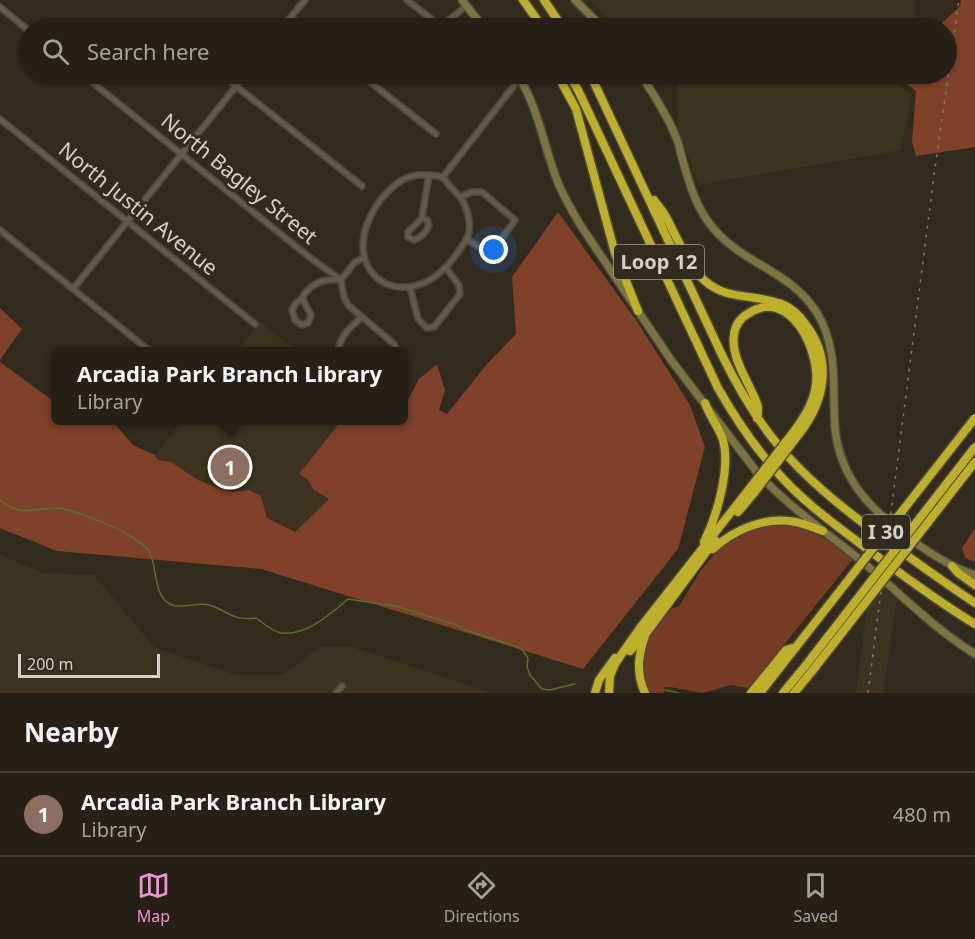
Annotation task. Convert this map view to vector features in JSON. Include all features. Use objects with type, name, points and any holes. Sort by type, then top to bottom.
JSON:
[{"type":"highway","points":[[523,0],[536,18]]},
{"type":"highway","points":[[544,0],[556,18]]},
{"type":"highway","points":[[562,84],[576,109],[615,253],[638,311]]},
{"type":"highway","name":"Loop 12","points":[[575,84],[718,388],[756,447],[790,485],[829,520],[928,594],[975,624]]},
{"type":"highway","name":"Loop 12","points":[[595,84],[721,353],[757,418],[778,445],[822,490],[918,564],[975,603]]},
{"type":"highway","points":[[645,189],[666,216],[696,272],[703,280],[728,294],[777,302],[788,307],[811,331],[820,353],[823,378],[818,402],[807,424],[797,432]]},
{"type":"highway","points":[[609,693],[610,676],[615,663],[797,432],[814,396],[815,359],[806,335],[785,313],[769,307],[754,309],[744,316],[738,322],[733,339],[734,349],[758,407],[757,418]]},
{"type":"highway","points":[[703,553],[716,513],[725,465],[721,436],[705,403]]},
{"type":"highway","name":"I 30","points":[[760,693],[791,650],[975,418]]},
{"type":"highway","points":[[783,693],[809,667],[975,447]]},
{"type":"highway","name":"I 30","points":[[794,693],[809,667],[975,462]]},
{"type":"highway","points":[[703,553],[752,525],[772,520],[795,522],[823,531]]},
{"type":"highway","points":[[952,566],[975,585]]},
{"type":"highway","points":[[595,693],[603,672],[643,630]]},
{"type":"highway","points":[[614,693],[617,671],[643,630]]},
{"type":"highway","points":[[643,630],[638,663],[645,693]]},
{"type":"highway","points":[[751,693],[791,650]]},
{"type":"main road","points":[[473,0],[464,3],[476,18]]},
{"type":"main road","points":[[575,0],[593,18]]},
{"type":"main road","points":[[523,84],[534,108],[557,180],[568,205],[671,360],[756,471],[796,510],[871,569],[944,633],[975,654]]},
{"type":"main road","points":[[647,84],[676,137],[691,190],[712,227],[735,249],[778,274],[796,288],[825,327],[833,357],[838,446],[849,476],[858,490],[879,515],[924,549],[952,566],[975,575]]},
{"type":"street","points":[[291,18],[305,0]]},
{"type":"street","points":[[407,0],[430,18]]},
{"type":"street","points":[[450,18],[464,3]]},
{"type":"street","points":[[0,7],[18,22]]},
{"type":"street","name":"North Bagley Street","points":[[94,84],[341,280]]},
{"type":"street","points":[[234,84],[362,186]]},
{"type":"street","points":[[373,84],[436,134]]},
{"type":"street","points":[[442,177],[513,84]]},
{"type":"street","points":[[73,289],[236,86]]},
{"type":"street","name":"North Justin Avenue","points":[[0,119],[255,324]]},
{"type":"street","points":[[422,218],[427,220],[429,225],[422,237],[414,240],[408,237],[408,232],[422,218],[429,175]]},
{"type":"street","points":[[429,175],[442,177],[460,197],[466,209],[469,227],[466,239],[446,268],[435,277],[410,287],[397,287],[379,280],[369,270],[363,258],[367,224],[375,206],[400,181],[408,177],[429,175]]},
{"type":"street","points":[[460,197],[472,192],[482,192],[515,220],[490,250],[466,239]]},
{"type":"street","points":[[0,230],[146,347]]},
{"type":"street","points":[[363,258],[354,263],[341,280],[344,297],[348,305],[396,347]]},
{"type":"street","points":[[410,287],[418,320],[428,328],[434,327],[460,294],[459,285],[446,268]]},
{"type":"street","points":[[302,298],[311,315],[308,323],[302,325],[295,320],[292,310],[306,291],[328,278],[341,280]]},
{"type":"street","points":[[339,347],[348,329],[362,317]]},
{"type":"street","points":[[336,693],[342,686]]},
{"type":"shaded area","points":[[590,0],[914,0],[914,18],[608,18]]},
{"type":"shaded area","points":[[961,0],[975,0],[975,147],[916,156],[912,142],[916,91],[907,84],[957,84],[957,18],[947,18],[960,6]]},
{"type":"shaded area","points":[[678,84],[898,84],[912,94],[901,150],[699,185],[678,129]]},
{"type":"shaded area","points":[[558,212],[638,323],[690,405],[705,447],[678,549],[583,669],[261,569],[57,551],[0,528],[0,362],[51,399],[51,425],[116,425],[133,445],[155,455],[158,460],[171,462],[198,480],[231,492],[249,490],[261,496],[267,518],[295,532],[329,499],[314,490],[307,479],[299,474],[338,425],[408,425],[408,400],[419,379],[437,364],[445,390],[439,410],[447,414],[487,364],[516,334],[512,277]]},
{"type":"shaded area","points":[[0,308],[22,329],[0,360]]},
{"type":"shaded area","points":[[260,322],[292,347],[240,347]]},
{"type":"shaded area","points":[[179,425],[338,425],[299,474],[307,479],[314,490],[329,499],[295,533],[267,518],[261,496],[249,490],[231,492],[198,480],[171,462],[158,460],[155,455]]},
{"type":"shaded area","points":[[771,525],[784,525],[806,530],[834,545],[853,559],[749,688],[731,685],[702,693],[664,687],[664,693],[648,693],[641,668],[645,646],[651,635],[671,609],[679,606],[701,570],[720,548],[743,532]]},
{"type":"shaded area","points":[[975,528],[975,562],[965,558],[962,548]]},
{"type":"shaded area","points":[[0,555],[44,573],[94,575],[155,648],[236,675],[281,675],[321,647],[349,646],[491,693],[0,693]]},
{"type":"shaded area","points":[[871,577],[897,599],[883,693],[856,693]]},
{"type":"waterway","points":[[0,500],[8,506],[21,510],[56,508],[72,511],[131,537],[150,553],[159,589],[166,601],[172,605],[209,605],[235,617],[256,618],[281,633],[309,628],[348,599],[395,606],[521,648],[528,658],[527,667],[530,675],[542,689],[550,690],[575,684]]},
{"type":"waterway","points":[[665,690],[679,693]]},
{"type":"railway","points":[[956,18],[959,0]]},
{"type":"railway","points":[[868,693],[947,84]]},
{"type":"place","name":"Arcadia Park Branch Library","points":[[230,467]]}]
